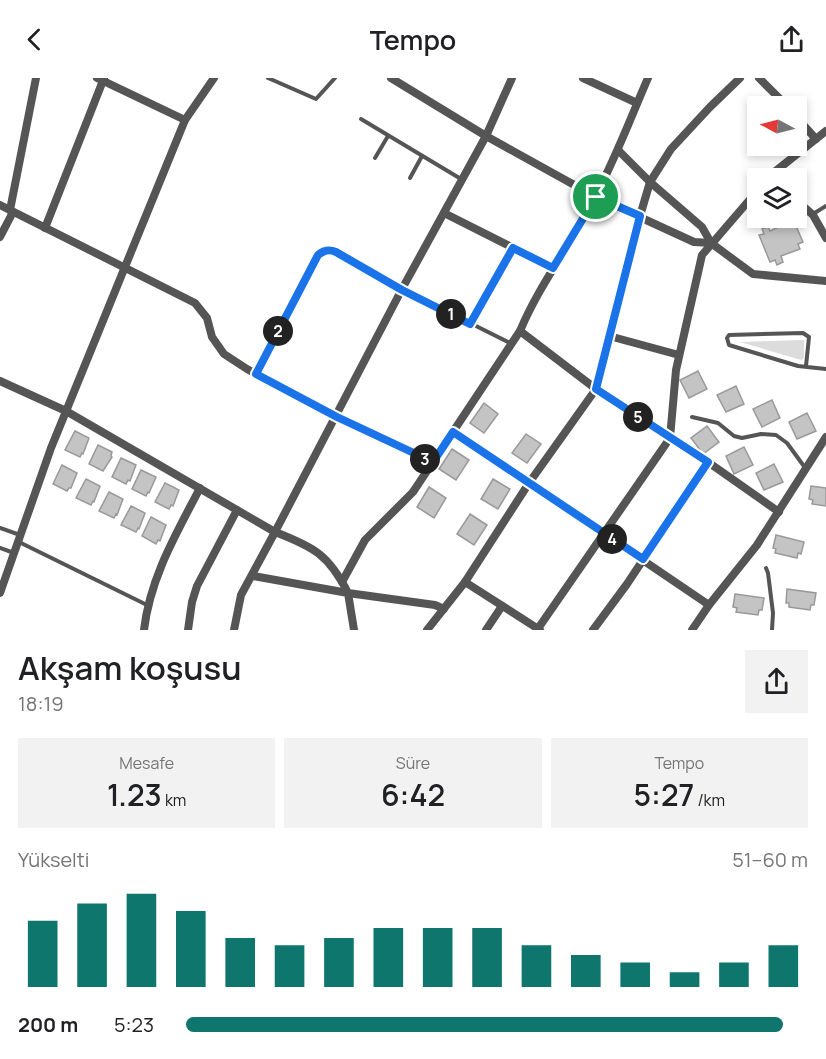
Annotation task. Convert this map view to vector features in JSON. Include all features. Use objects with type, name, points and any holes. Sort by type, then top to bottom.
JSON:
[{"type":"street","points":[[0,237],[12,211],[36,78]]},
{"type":"street","points":[[0,593],[51,448],[185,120],[214,78]]},
{"type":"street","points":[[391,78],[486,136],[596,197],[694,242],[711,243]]},
{"type":"street","points":[[234,630],[241,596],[486,136],[512,78]]},
{"type":"street","points":[[583,78],[638,103]]},
{"type":"street","points":[[342,582],[365,540],[413,492],[520,331],[530,307],[596,197],[648,78]]},
{"type":"street","points":[[427,630],[465,582],[529,483],[596,389],[640,216],[651,182],[671,149],[740,78]]},
{"type":"street","points":[[759,78],[777,96]]},
{"type":"street","points":[[45,228],[101,79],[185,120]]},
{"type":"street","points":[[807,129],[816,139]]},
{"type":"street","points":[[782,168],[826,131]]},
{"type":"street","points":[[618,150],[702,227],[711,243],[753,274],[826,281]]},
{"type":"street","points":[[465,582],[539,630],[670,438],[679,355],[702,255],[747,202]]},
{"type":"street","points":[[0,206],[195,303],[207,318],[212,337],[224,354],[256,374],[337,417],[433,462]]},
{"type":"street","points":[[807,210],[813,215],[826,238]]},
{"type":"street","points":[[444,213],[553,268]]},
{"type":"street","points":[[520,331],[596,389],[708,462],[778,512]]},
{"type":"street","points":[[609,336],[679,355]]},
{"type":"street","points":[[0,381],[66,411],[275,532],[321,554],[336,569],[348,593],[354,630]]},
{"type":"street","points":[[692,630],[757,545],[826,437]]},
{"type":"street","points":[[593,630],[708,462]]},
{"type":"street","points":[[529,483],[709,605]]},
{"type":"street","points":[[144,630],[147,605],[160,565],[200,488]]},
{"type":"street","points":[[188,630],[197,586],[237,510]]},
{"type":"street","points":[[253,576],[348,593],[435,605],[444,609]]},
{"type":"street","points":[[486,630],[502,606]]},
{"type":"lane","points":[[268,78],[315,99],[335,78]]},
{"type":"lane","points":[[361,119],[462,179]]},
{"type":"lane","points":[[375,158],[388,135]]},
{"type":"lane","points":[[410,178],[423,156]]},
{"type":"lane","points":[[813,215],[826,206]]},
{"type":"lane","points":[[470,324],[513,248]]},
{"type":"lane","points":[[256,374],[318,255],[329,250],[402,290],[512,344]]},
{"type":"lane","points":[[806,366],[809,337],[803,333],[729,335],[727,338],[729,345],[798,366],[826,369]]},
{"type":"lane","points":[[692,417],[718,423],[734,436],[742,438],[761,434],[776,435],[787,443],[807,469]]},
{"type":"lane","points":[[453,432],[529,483]]},
{"type":"lane","points":[[0,528],[147,605]]},
{"type":"lane","points":[[0,548],[14,553]]},
{"type":"lane","points":[[766,568],[774,613],[772,630]]},
{"type":"shaded area","points":[[804,340],[804,358],[801,360],[740,342]]},
{"type":"building","points":[[768,228],[770,231],[776,228],[797,228],[803,242],[798,244],[800,249],[781,256],[783,262],[777,265],[775,260],[770,262],[759,235],[764,234],[762,229]]},
{"type":"building","points":[[698,371],[707,389],[689,398],[680,380]]},
{"type":"building","points":[[736,386],[744,404],[726,412],[717,395]]},
{"type":"building","points":[[772,400],[780,418],[762,427],[753,409]]},
{"type":"building","points":[[484,403],[498,414],[484,433],[470,423]]},
{"type":"building","points":[[807,413],[816,431],[797,439],[789,422]]},
{"type":"building","points":[[707,426],[719,442],[703,454],[691,438]]},
{"type":"building","points":[[75,431],[89,438],[80,457],[65,450]]},
{"type":"building","points":[[526,434],[541,444],[527,463],[512,453]]},
{"type":"building","points":[[98,445],[112,452],[112,457],[103,471],[89,464]]},
{"type":"building","points":[[744,447],[753,465],[734,474],[726,456]]},
{"type":"building","points":[[452,449],[469,460],[456,480],[439,469]]},
{"type":"building","points":[[121,458],[136,465],[130,481],[128,480],[126,484],[112,477]]},
{"type":"building","points":[[774,464],[783,482],[764,490],[756,473]]},
{"type":"building","points":[[62,465],[77,473],[71,488],[67,491],[53,484]]},
{"type":"building","points":[[141,470],[156,477],[146,496],[132,489]]},
{"type":"building","points":[[86,479],[100,486],[91,505],[76,498]]},
{"type":"building","points":[[493,479],[510,489],[498,509],[481,499]]},
{"type":"building","points":[[165,483],[179,490],[173,506],[171,505],[169,509],[155,502]]},
{"type":"building","points":[[811,486],[826,488],[826,506],[812,504],[813,500],[809,499]]},
{"type":"building","points":[[429,487],[446,498],[434,518],[417,507]]},
{"type":"building","points":[[109,492],[123,499],[114,518],[99,511]]},
{"type":"building","points":[[131,506],[145,513],[136,532],[121,525]]},
{"type":"building","points":[[470,514],[487,525],[474,545],[457,534]]},
{"type":"building","points":[[151,517],[166,525],[160,541],[158,540],[156,544],[142,536]]},
{"type":"building","points":[[776,535],[804,542],[801,554],[798,553],[797,558],[775,553],[776,549],[773,548]]},
{"type":"building","points":[[787,589],[816,593],[814,605],[811,605],[810,610],[789,607],[789,603],[786,603]]},
{"type":"building","points":[[735,594],[764,598],[762,610],[759,610],[758,615],[736,612],[737,608],[733,607]]},
{"type":"route","points":[[596,197],[640,216],[596,389],[708,462],[643,559],[453,432],[433,462],[337,417],[256,374],[321,252],[333,250],[402,290],[470,324],[513,248],[553,268],[596,197]]}]
